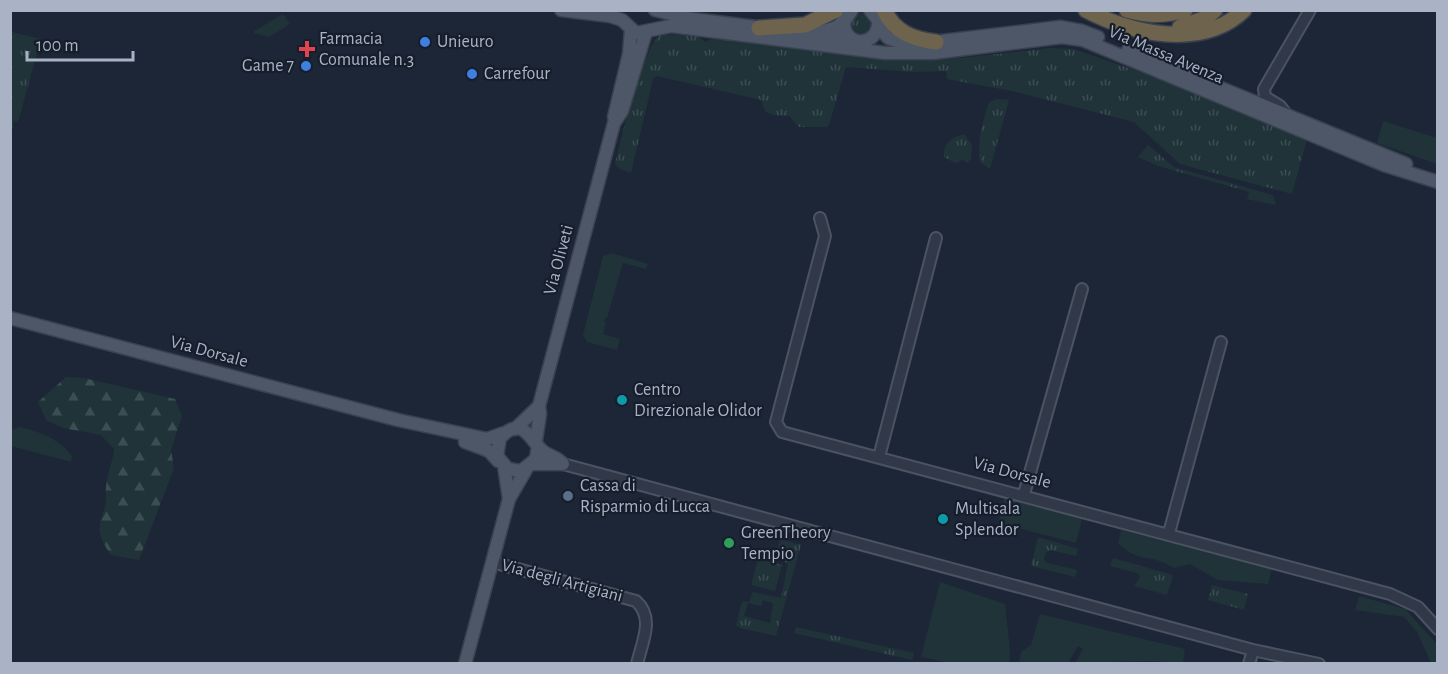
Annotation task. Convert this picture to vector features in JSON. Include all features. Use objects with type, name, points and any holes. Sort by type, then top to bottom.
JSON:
[{"type":"highway","points":[[1086,10],[1147,32],[1175,35],[1194,34],[1215,28],[1238,17],[1244,10]]},
{"type":"highway","points":[[1122,10],[1145,25],[1168,29]]},
{"type":"highway","points":[[1127,10],[1143,15],[1167,15],[1185,10]]},
{"type":"highway","points":[[1147,32],[1187,27],[1206,18],[1215,10]]},
{"type":"highway","points":[[759,28],[805,25],[844,13]]},
{"type":"highway","points":[[876,15],[890,21],[912,38],[936,42]]},
{"type":"main road","name":"Via Massa Avenza","points":[[561,10],[610,16],[649,30],[670,26],[868,52],[910,54],[1062,37],[1083,40],[1284,119],[1437,174]]},
{"type":"main road","points":[[649,30],[656,19],[655,10],[672,16],[759,28]]},
{"type":"main road","points":[[844,13],[844,27],[849,38]]},
{"type":"main road","points":[[870,40],[876,15]]},
{"type":"main road","name":"Via Oliveti","points":[[537,443],[540,414],[538,406],[614,123],[614,110],[629,54],[627,21]]},
{"type":"main road","name":"Via Massa Avenza","points":[[936,42],[1060,27],[1082,30],[1384,165],[1437,182]]},
{"type":"main road","name":"Via Oliveti","points":[[614,123],[622,111],[649,30]]},
{"type":"main road","points":[[788,40],[849,38],[861,42],[870,40],[910,54]]},
{"type":"main road","name":"Via Dorsale","points":[[10,318],[398,420],[487,439],[510,431]]},
{"type":"main road","name":"Via Oliveti","points":[[510,431],[538,406]]},
{"type":"main road","name":"Via Dorsale","points":[[398,420],[404,425],[478,445],[502,464]]},
{"type":"main road","points":[[509,499],[497,444],[510,431],[527,432],[563,464]]},
{"type":"main road","points":[[465,663],[509,499],[530,466],[537,443]]},
{"type":"main road","points":[[502,464],[516,471],[530,466],[563,464]]},
{"type":"street","points":[[1284,119],[1280,106],[1265,96],[1264,89],[1310,10]]},
{"type":"street","name":"Via Dorsale","points":[[820,218],[825,236],[776,422],[782,432],[1024,494],[1390,594],[1418,607],[1437,628]]},
{"type":"street","points":[[879,457],[936,238]]},
{"type":"street","points":[[1024,494],[1082,289]]},
{"type":"street","points":[[1168,533],[1221,342]]},
{"type":"street","points":[[563,464],[1253,650],[1319,663]]},
{"type":"street","name":"Via degli Artigiani","points":[[492,562],[636,601],[646,614],[647,622],[637,663]]},
{"type":"street","points":[[1249,663],[1253,650]]},
{"type":"green space","points":[[861,12],[870,15],[873,24],[870,33],[861,36],[852,33],[849,24],[852,15]]},
{"type":"green space","points":[[283,14],[290,24],[269,37],[254,33],[254,31]]},
{"type":"green space","points":[[11,32],[41,39],[18,122],[14,121],[11,134]]},
{"type":"green space","points":[[661,34],[696,36],[706,42],[713,38],[893,60],[960,58],[1051,48],[1074,49],[1160,79],[1307,139],[1292,194],[1180,164],[1134,122],[1012,91],[947,79],[946,71],[914,72],[846,67],[829,125],[826,127],[799,127],[789,116],[773,115],[765,111],[761,100],[657,76],[653,79],[631,173],[620,169],[615,164],[640,74],[654,42]]},
{"type":"green space","points":[[997,99],[1009,100],[990,169],[981,163],[980,140],[989,102]]},
{"type":"green space","points":[[1383,121],[1437,138],[1437,164],[1377,143]]},
{"type":"green space","points":[[964,134],[972,145],[971,159],[967,163],[963,160],[955,163],[944,157],[949,141]]},
{"type":"green space","points":[[1148,145],[1174,167],[1273,195],[1276,205],[1247,199],[1249,192],[1158,166],[1138,157]]},
{"type":"green space","points":[[612,253],[648,264],[646,269],[623,263],[607,318],[605,318],[603,334],[620,339],[617,350],[587,342],[583,335],[603,256]]},
{"type":"green space","points":[[66,377],[84,378],[175,399],[182,416],[171,450],[174,468],[139,560],[111,555],[101,536],[100,526],[106,504],[107,482],[114,449],[101,435],[63,428],[46,420],[38,402]]},
{"type":"green space","points":[[20,427],[42,434],[62,445],[72,456],[71,462],[11,446],[11,430]]},
{"type":"green space","points":[[1004,498],[1082,519],[1076,543],[998,523]]},
{"type":"green space","points":[[1121,530],[1272,569],[1268,584],[1218,580],[1190,564],[1174,568],[1158,560],[1133,554],[1118,543]]},
{"type":"green space","points":[[1038,537],[1078,549],[1076,556],[1051,550],[1046,552],[1044,559],[1047,563],[1077,570],[1075,577],[1031,566]]},
{"type":"green space","points":[[780,539],[801,545],[776,636],[740,628],[736,625],[742,601],[749,602],[753,592],[781,598],[788,564],[776,555]],"holes":[[[763,600],[773,603],[770,623],[744,616],[748,603],[761,606]]]},
{"type":"green space","points":[[1113,558],[1173,575],[1167,595],[1134,586],[1140,577],[1137,573],[1110,566]]},
{"type":"green space","points":[[758,559],[782,565],[775,591],[751,585]]},
{"type":"green space","points":[[940,582],[1005,604],[1009,663],[950,663],[921,657]]},
{"type":"green space","points":[[1212,585],[1248,594],[1244,610],[1208,600]]},
{"type":"green space","points":[[1359,596],[1405,609],[1437,644],[1437,663],[1431,663],[1417,632],[1404,617],[1355,610]]},
{"type":"green space","points":[[1040,614],[1185,649],[1183,663],[1151,661],[1075,663],[1083,649],[1078,646],[1068,663],[1019,663],[1021,652],[1031,645]]},
{"type":"green space","points":[[796,627],[914,653],[912,660],[794,633]]},
{"type":"place","name":"Unieuro","points":[[425,42]]},
{"type":"place","name":"Farmacia Comunale n.3","points":[[307,49]]},
{"type":"place","name":"Game 7","points":[[306,66]]},
{"type":"place","name":"Carrefour","points":[[472,74]]},
{"type":"place","name":"Centro Direzionale Olidor","points":[[622,400]]},
{"type":"place","name":"Cassa di Risparmio di Lucca","points":[[568,496]]},
{"type":"place","name":"Multisala Splendor","points":[[943,519]]},
{"type":"place","name":"GreenTheory Tempio","points":[[729,543]]}]
